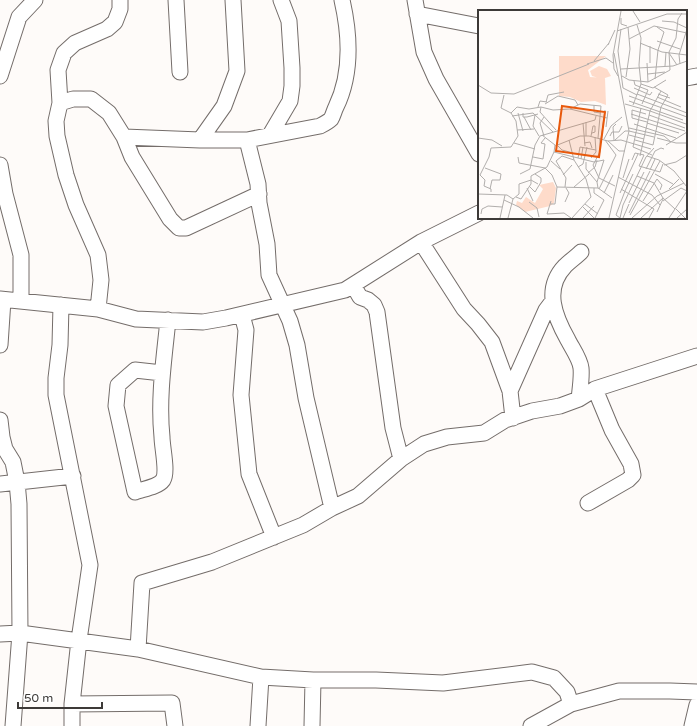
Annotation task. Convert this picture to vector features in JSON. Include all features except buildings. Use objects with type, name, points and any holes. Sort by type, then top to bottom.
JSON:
[{"type":"street","points":[[0,76],[5,42],[19,17],[35,0]]},
{"type":"street","points":[[98,309],[100,280],[98,255],[76,205],[66,175],[57,136],[56,121],[60,103],[58,70],[64,53],[76,43],[107,29],[114,22],[120,9],[120,0]]},
{"type":"street","points":[[176,0],[180,72]]},
{"type":"street","points":[[200,140],[224,106],[237,71],[233,0]]},
{"type":"street","points":[[270,135],[290,101],[292,86],[289,22],[281,0]]},
{"type":"street","points":[[124,137],[247,140],[320,126],[330,119],[345,85],[349,53],[342,0]]},
{"type":"street","points":[[478,26],[416,7],[424,52],[436,79],[478,152]]},
{"type":"street","points":[[687,78],[697,76]]},
{"type":"street","points":[[60,103],[73,99],[91,99],[109,113],[124,137],[132,157],[170,219],[179,228],[186,228],[259,194]]},
{"type":"street","points":[[247,140],[258,184],[267,244],[269,275],[290,321],[306,398],[332,508]]},
{"type":"street","points":[[0,165],[5,194],[21,255],[21,301]]},
{"type":"street","points":[[0,346],[1,299],[98,309],[136,319],[203,322],[242,315],[345,290],[421,242],[478,214]]},
{"type":"street","points":[[421,242],[464,309],[492,342],[510,391],[513,418]]},
{"type":"street","points":[[579,399],[581,368],[573,349],[559,324],[552,302],[554,287],[558,276],[564,267],[581,252]]},
{"type":"street","points":[[354,285],[360,297],[368,300],[374,305],[377,312],[393,428],[401,460]]},
{"type":"street","points":[[510,391],[546,310],[552,302]]},
{"type":"street","points":[[61,305],[60,345],[56,378],[56,395],[90,565],[79,640],[72,704],[72,726]]},
{"type":"street","points":[[242,315],[246,330],[241,395],[249,474],[274,537]]},
{"type":"street","points":[[162,373],[135,370],[118,385],[116,406],[135,492],[159,484],[164,479],[165,473],[161,435],[162,373],[168,320]]},
{"type":"street","points":[[138,649],[142,583],[212,562],[303,525],[332,508],[358,496],[401,460],[424,444],[447,437],[484,433],[505,420],[532,411],[560,406],[579,399],[595,389],[697,356]]},
{"type":"street","points":[[588,502],[628,480],[633,475],[631,464],[612,430],[595,389]]},
{"type":"street","points":[[0,420],[5,449],[13,462],[19,504],[20,633],[13,726]]},
{"type":"street","points":[[0,484],[73,476]]},
{"type":"street","points":[[0,634],[20,633],[138,649],[261,677],[313,680],[376,680],[443,683],[532,672],[554,678],[567,692],[571,704]]},
{"type":"street","points":[[258,726],[261,677]]},
{"type":"street","points":[[312,726],[313,680]]},
{"type":"street","points":[[531,726],[571,704],[619,691],[697,692]]},
{"type":"street","points":[[72,704],[172,703],[175,726]]},
{"type":"street","points":[[692,726],[697,705]]}]
